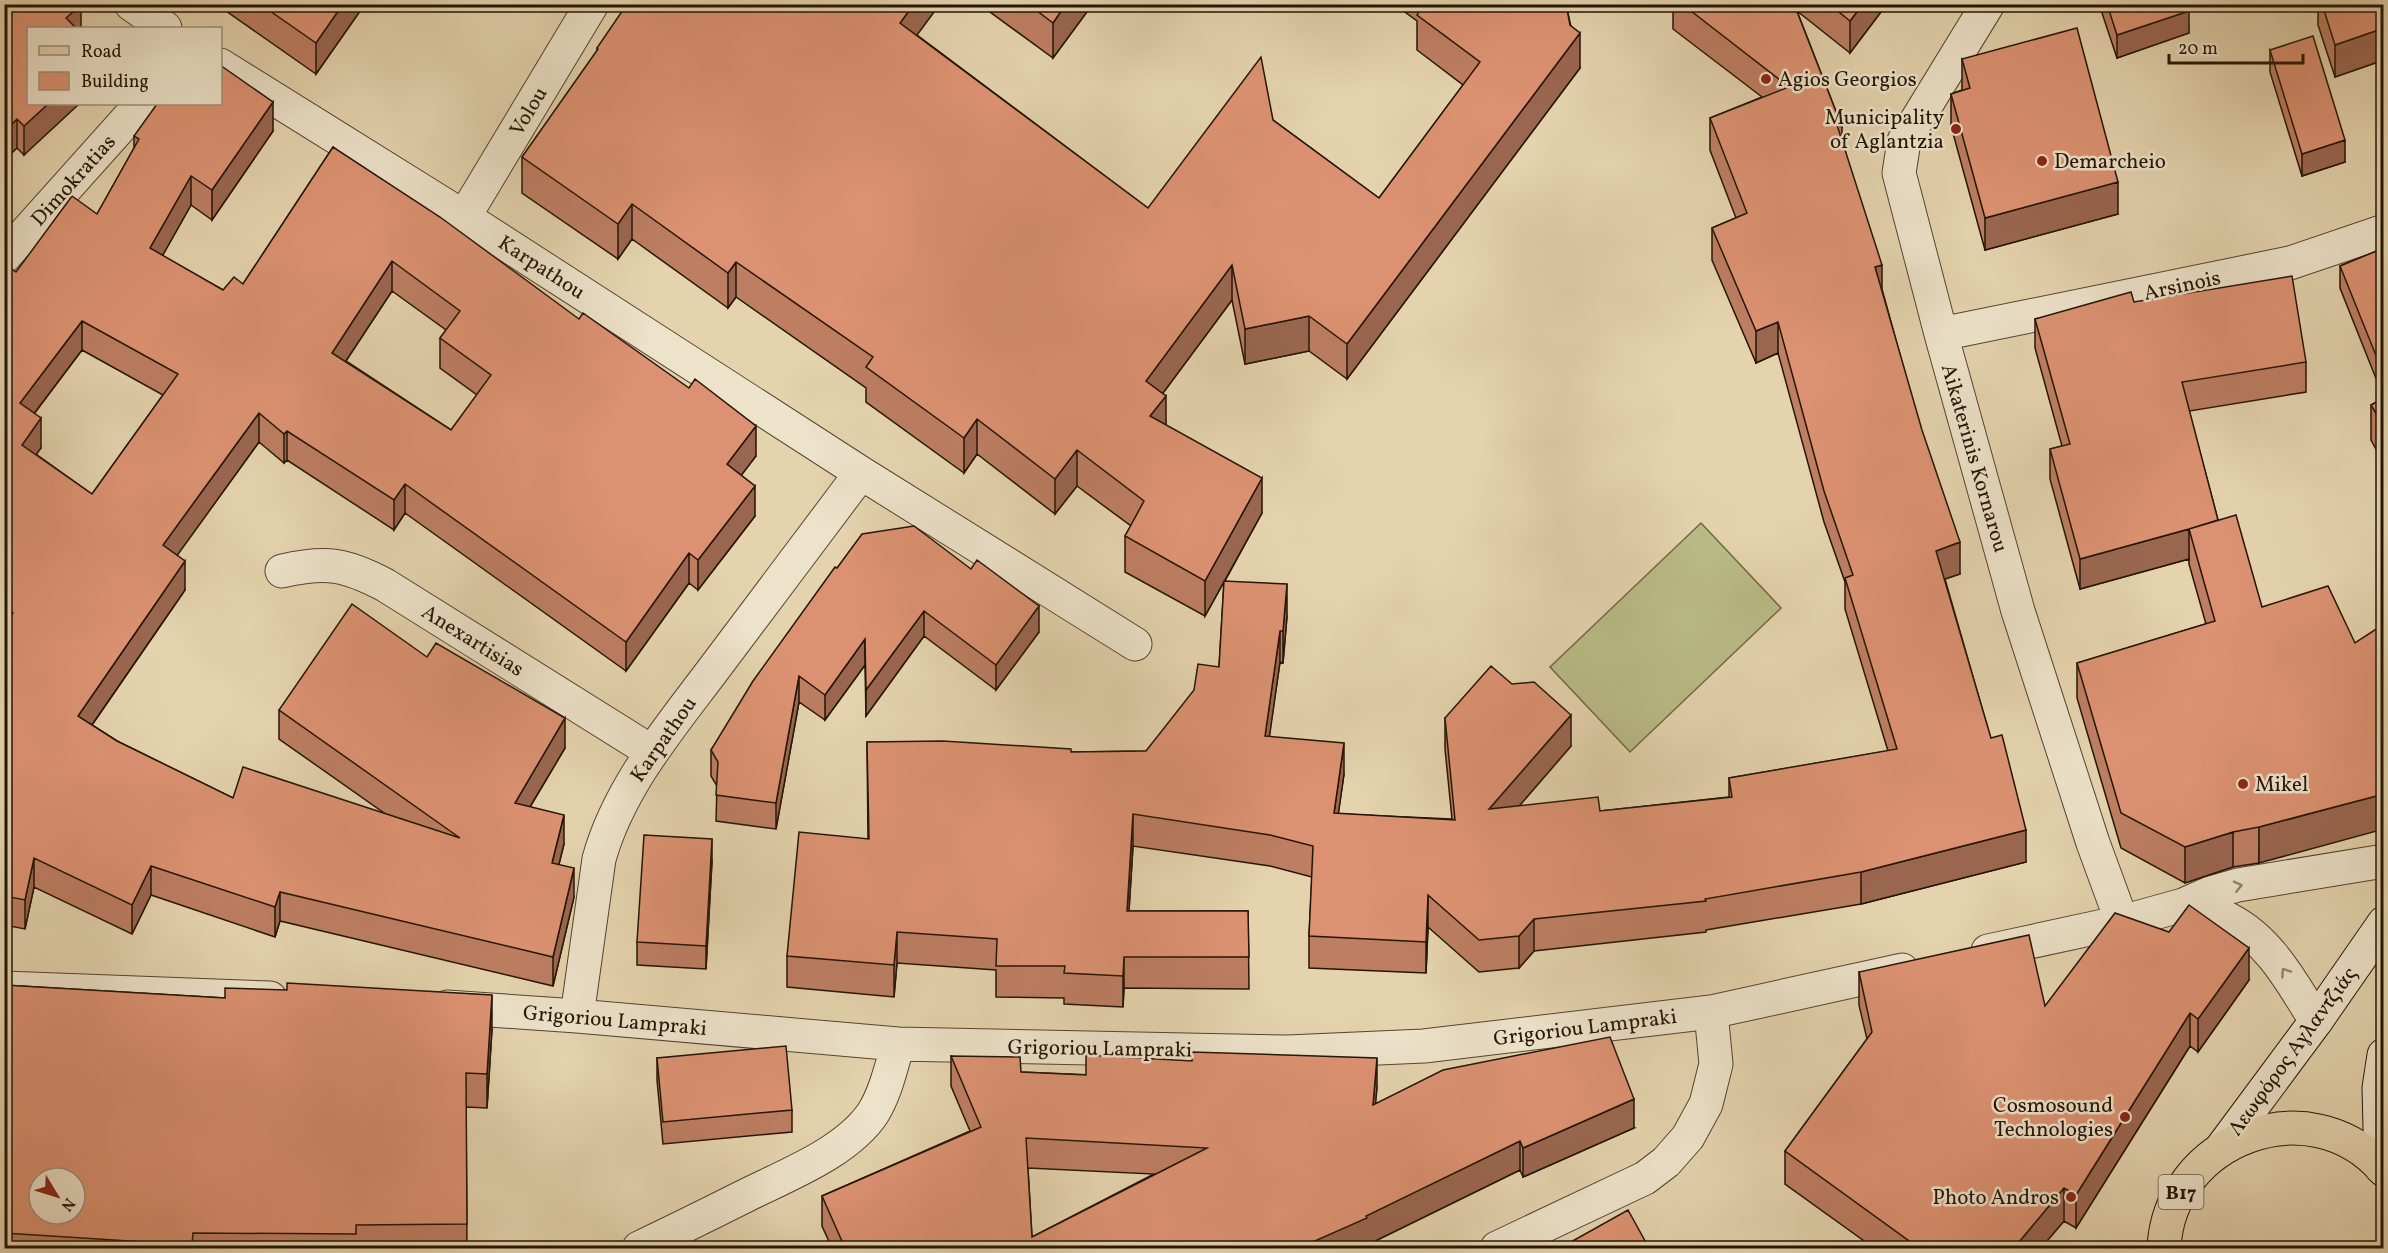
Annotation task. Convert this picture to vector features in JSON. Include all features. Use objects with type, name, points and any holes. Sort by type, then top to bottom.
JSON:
[{"type":"main road","name":"B17","points":[[2164,1248],[2164,1235],[2172,1208],[2185,1183],[2204,1162],[2240,1138],[2260,1132],[2300,1128],[2342,1139],[2363,1151],[2382,1168]]},
{"type":"street","points":[[131,4],[164,27]]},
{"type":"street","name":"Volou","points":[[464,217],[592,4]]},
{"type":"street","name":"Aikaterinis Kornarou","points":[[1988,4],[1904,141],[1899,173],[2018,611],[2093,843],[2122,922]]},
{"type":"street","name":"Karpathou","points":[[222,66],[464,217],[861,473],[1135,644]]},
{"type":"street","name":"Dimokratias","points":[[4,257],[140,105]]},
{"type":"street","name":"Arsinois","points":[[1941,334],[2290,263],[2384,231]]},
{"type":"street","name":"Karpathou","points":[[578,1016],[599,859],[618,806],[652,752],[861,473]]},
{"type":"street","name":"Anexartisias","points":[[282,570],[316,565],[335,565],[356,570],[385,585],[652,752]]},
{"type":"street","points":[[1962,957],[2122,922],[2183,905],[2210,893],[2238,885],[2384,861]]},
{"type":"street","points":[[2183,905],[2228,918],[2254,936],[2272,953],[2316,1021]]},
{"type":"street","name":"Λεωφόρος Αγλαντζιάς","points":[[2221,1149],[2316,1021],[2384,923]]},
{"type":"street","name":"Grigoriou Lampraki","points":[[416,1005],[578,1016],[898,1044],[1288,1052],[1424,1046],[1711,1012],[1928,965]]},
{"type":"street","points":[[4,988],[299,999]]},
{"type":"street","points":[[1497,1248],[1645,1178],[1666,1162],[1688,1137],[1706,1104],[1716,1064],[1711,1012]]},
{"type":"street","points":[[639,1248],[793,1172],[826,1154],[852,1135],[872,1114],[885,1089],[898,1044]]},
{"type":"street","points":[[2382,1168],[2379,1088],[2384,1056]]},
{"type":"green space","points":[[1701,523],[1781,608],[1630,752],[1550,667]]},
{"type":"building","points":[[4,4],[81,5],[66,18],[75,27],[27,27],[27,105],[47,105],[24,126],[17,119],[4,132]]},
{"type":"building","points":[[260,4],[343,4],[316,43]]},
{"type":"building","points":[[627,4],[914,4],[900,23],[1148,208],[1261,57],[1273,120],[1379,198],[1480,62],[1417,15],[1424,4],[1566,4],[1570,25],[1580,33],[1347,344],[1309,316],[1245,329],[1232,265],[1146,381],[1166,396],[1150,416],[1262,478],[1205,581],[1125,536],[1144,501],[1077,450],[1055,479],[977,419],[964,438],[866,367],[873,357],[736,262],[728,273],[632,204],[618,224],[522,157]]},
{"type":"building","points":[[1028,4],[1066,4],[1053,23]]},
{"type":"building","points":[[1682,4],[1794,4],[1842,127],[1837,125],[1882,265],[1875,267],[1922,430],[1960,542],[1936,551],[1991,738],[2002,735],[2026,830],[1861,872],[1705,899],[1706,901],[1534,919],[1519,936],[1479,940],[1428,895],[1426,942],[1309,936],[1313,846],[1270,835],[1133,814],[1127,911],[1248,911],[1249,957],[1124,957],[1123,976],[1064,973],[1065,966],[996,966],[997,939],[897,932],[894,965],[787,956],[799,832],[869,839],[867,742],[943,741],[1071,749],[1071,752],[1146,751],[1194,690],[1198,664],[1219,667],[1224,581],[1287,584],[1283,631],[1280,631],[1265,736],[1344,743],[1334,813],[1455,820],[1445,718],[1491,666],[1512,684],[1534,682],[1571,715],[1489,809],[1598,797],[1600,811],[1732,797],[1729,778],[1897,749],[1845,578],[1853,575],[1824,491],[1778,322],[1756,331],[1712,228],[1747,213],[1710,118],[1789,87]]},
{"type":"building","points":[[1829,4],[1863,4],[1850,21]]},
{"type":"building","points":[[2107,4],[2187,4],[2189,11],[2117,35]]},
{"type":"building","points":[[2322,4],[2384,4],[2384,28],[2335,45]]},
{"type":"building","points":[[2077,28],[2118,182],[1985,218],[1951,94],[1970,88],[1962,59]]},
{"type":"building","points":[[2313,36],[2345,140],[2302,154],[2270,50]]},
{"type":"building","points":[[222,66],[273,102],[212,190],[191,176],[150,248],[223,290],[234,277],[243,284],[333,147],[440,217],[579,319],[583,313],[689,388],[695,379],[756,426],[727,464],[755,486],[698,560],[689,553],[626,642],[405,484],[394,500],[287,431],[284,434],[259,413],[163,545],[185,561],[78,716],[117,741],[233,798],[243,767],[460,838],[279,710],[352,604],[427,657],[436,643],[565,718],[515,803],[564,815],[552,863],[574,868],[553,957],[280,892],[275,907],[151,866],[132,905],[34,858],[25,900],[4,896],[4,682],[11,649],[4,646],[4,626],[13,613],[4,608],[4,264],[16,272],[72,196],[97,214],[139,139],[134,136],[156,105],[222,105]],"holes":[[[392,261],[460,311],[440,338],[491,375],[451,430],[332,353]],[[82,321],[178,374],[92,494],[22,445],[41,418],[20,403]]]},
{"type":"building","points":[[2384,248],[2384,357],[2377,358],[2340,266]]},
{"type":"building","points":[[2292,276],[2306,362],[2182,382],[2218,520],[2080,559],[2050,449],[2070,444],[2035,319],[2131,292],[2134,302]]},
{"type":"building","points":[[2384,398],[2384,427],[2371,405]]},
{"type":"building","points":[[2384,459],[2384,476],[2377,463]]},
{"type":"building","name":"Mikel","points":[[2236,515],[2262,607],[2328,586],[2355,643],[2384,624],[2384,794],[2233,832],[2185,847],[2121,813],[2077,663],[2215,621],[2189,529]]},
{"type":"building","points":[[914,526],[971,569],[977,560],[1039,606],[996,665],[924,611],[866,690],[865,639],[825,695],[799,676],[776,803],[716,795],[718,762],[711,750],[753,681],[835,567],[837,568],[862,534]]},
{"type":"building","points":[[644,835],[712,839],[706,946],[637,942]]},
{"type":"building","points":[[2189,905],[2249,948],[2198,1019],[2190,1013],[2076,1195],[2064,1188],[2014,1248],[1903,1248],[1909,1241],[1785,1151],[1872,1032],[1859,972],[2029,935],[2045,1006],[2115,913],[2169,932]]},
{"type":"building","points":[[287,983],[492,995],[487,1074],[466,1073],[467,1224],[356,1225],[356,1234],[193,1233],[192,1245],[4,1233],[4,985],[225,998],[225,988],[287,990]]},
{"type":"building","points":[[1610,1037],[1634,1099],[1523,1148],[1520,1141],[1366,1216],[1367,1218],[1299,1248],[845,1248],[822,1196],[981,1127],[951,1056],[1020,1057],[1021,1072],[1086,1075],[1086,1055],[1192,1061],[1192,1052],[1377,1058],[1373,1105],[1443,1070]],"holes":[[[1026,1138],[1207,1148],[1032,1237]]]},
{"type":"building","points":[[786,1046],[792,1110],[663,1122],[657,1058]]},
{"type":"building","points":[[1628,1210],[1649,1248],[1560,1248]]},
{"type":"place","name":"Agios Georgios","points":[[1766,79]]},
{"type":"place","name":"Municipality of Aglantzia","points":[[1956,129]]},
{"type":"place","name":"Demarcheio","points":[[2042,161]]},
{"type":"place","name":"Mikel","points":[[2243,784]]},
{"type":"place","name":"Cosmosound Technologies","points":[[2125,1117]]},
{"type":"place","name":"Photo Andros","points":[[2071,1197]]}]
